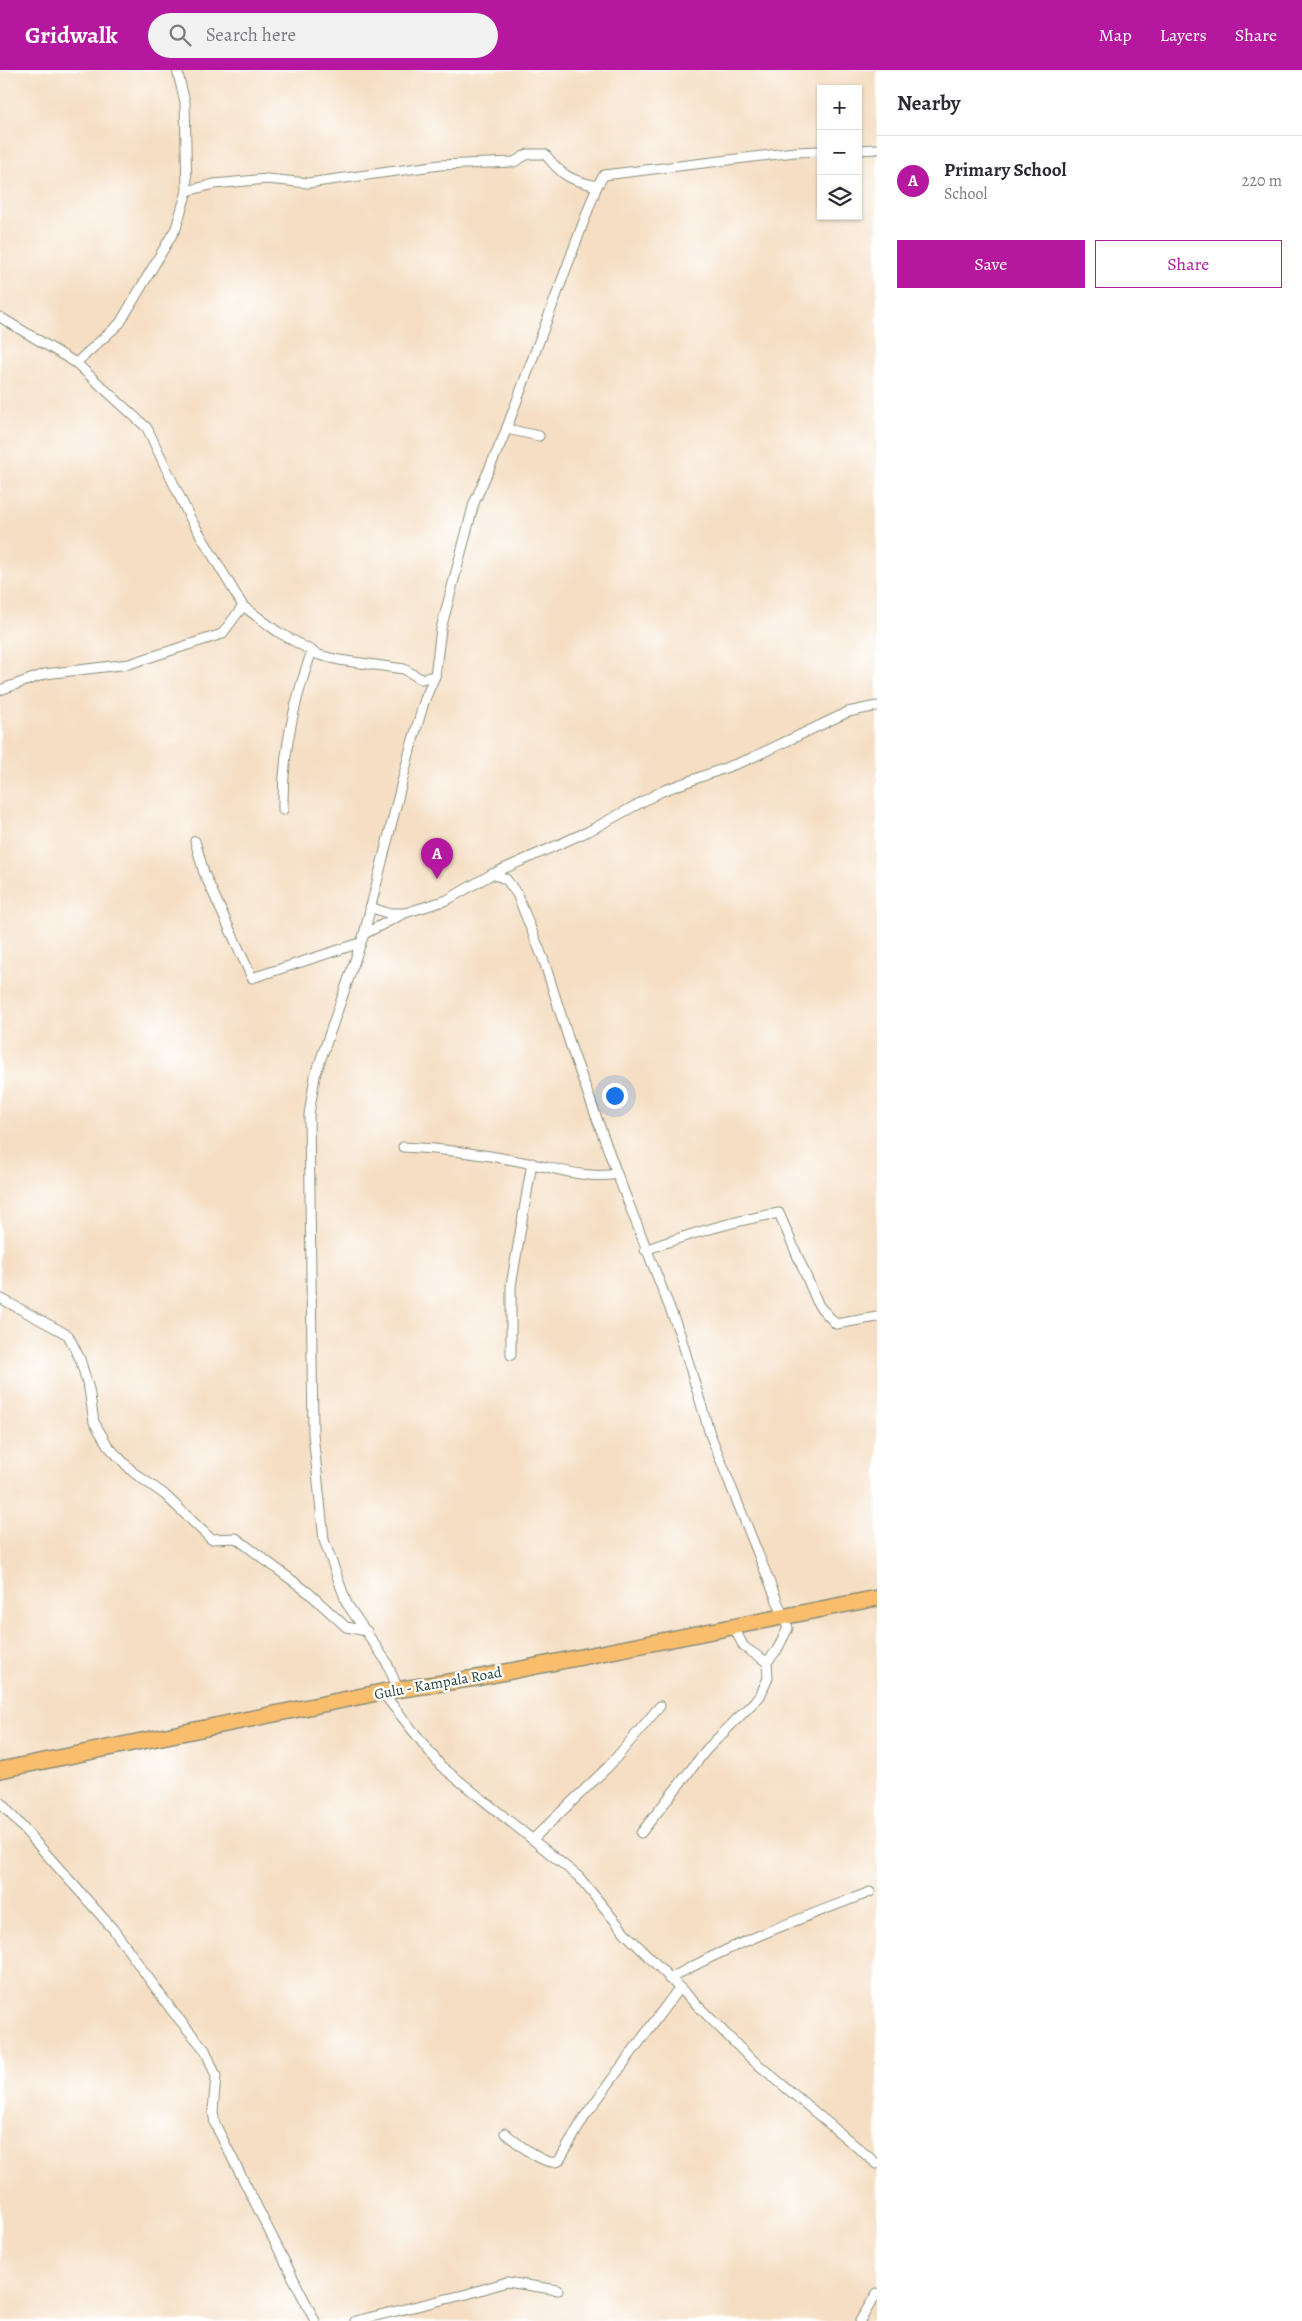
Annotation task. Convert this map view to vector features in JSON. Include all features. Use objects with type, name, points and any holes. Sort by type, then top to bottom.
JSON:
[{"type":"main road","name":"Gulu - Kampala Road","points":[[0,1770],[382,1692],[476,1678],[877,1598]]},
{"type":"street","points":[[76,363],[120,323],[176,228],[187,191],[185,102],[177,70]]},
{"type":"street","points":[[862,150],[877,149]]},
{"type":"street","points":[[398,1689],[386,1661],[347,1604],[324,1540],[313,1434],[308,1171],[309,1115],[316,1076],[364,934],[425,699],[435,676],[441,629],[474,503],[507,429],[597,186],[604,175],[795,152],[817,151]]},
{"type":"street","points":[[187,191],[214,184],[267,179],[308,183],[440,165],[514,162],[528,154],[545,154],[558,170],[572,180],[597,186]]},
{"type":"street","points":[[0,317],[76,363],[147,428],[189,516],[243,606],[278,632],[312,651],[339,660],[404,668],[421,679],[435,676]]},
{"type":"street","points":[[507,429],[539,436]]},
{"type":"street","points":[[0,690],[45,674],[129,664],[222,634],[243,606]]},
{"type":"street","points":[[283,810],[286,763],[297,692],[312,651]]},
{"type":"street","points":[[421,679],[425,699]]},
{"type":"street","points":[[364,934],[405,913],[447,900],[492,874],[589,832],[662,791],[747,760],[848,712],[877,706]]},
{"type":"street","points":[[195,842],[204,873],[252,978],[360,943]]},
{"type":"street","points":[[492,874],[506,879],[517,894],[544,961],[572,1050],[617,1174],[645,1250],[680,1334],[710,1434],[784,1616],[788,1628],[778,1650],[766,1662]]},
{"type":"street","points":[[370,907],[387,913],[405,913]]},
{"type":"street","points":[[403,1147],[443,1148],[532,1163],[571,1173],[604,1176],[617,1174]]},
{"type":"street","points":[[511,1355],[511,1286],[532,1163]]},
{"type":"street","points":[[645,1250],[683,1236],[747,1218],[779,1213],[819,1306],[836,1324],[877,1317]]},
{"type":"street","points":[[0,1298],[68,1335],[80,1360],[89,1389],[94,1422],[108,1446],[134,1473],[164,1494],[211,1539],[236,1538],[309,1593],[346,1627],[367,1631]]},
{"type":"street","points":[[641,1833],[707,1749],[760,1696],[768,1678],[766,1662],[744,1647],[733,1626]]},
{"type":"street","points":[[382,1692],[441,1766],[579,1877],[625,1933],[748,2056],[877,2164]]},
{"type":"street","points":[[533,1839],[609,1766],[660,1706]]},
{"type":"street","points":[[0,1802],[113,1929],[173,2012],[205,2050],[216,2076],[213,2111],[215,2124],[315,2321]]},
{"type":"street","points":[[669,1979],[714,1954],[748,1942],[787,1922],[870,1892]]},
{"type":"street","points":[[505,2133],[526,2150],[550,2162],[559,2161],[585,2116],[679,1988]]},
{"type":"street","points":[[355,2321],[467,2294],[507,2282],[558,2290]]},
{"type":"street","points":[[860,2321],[877,2293]]},
{"type":"place","name":"Primary School","points":[[437,879]]}]
